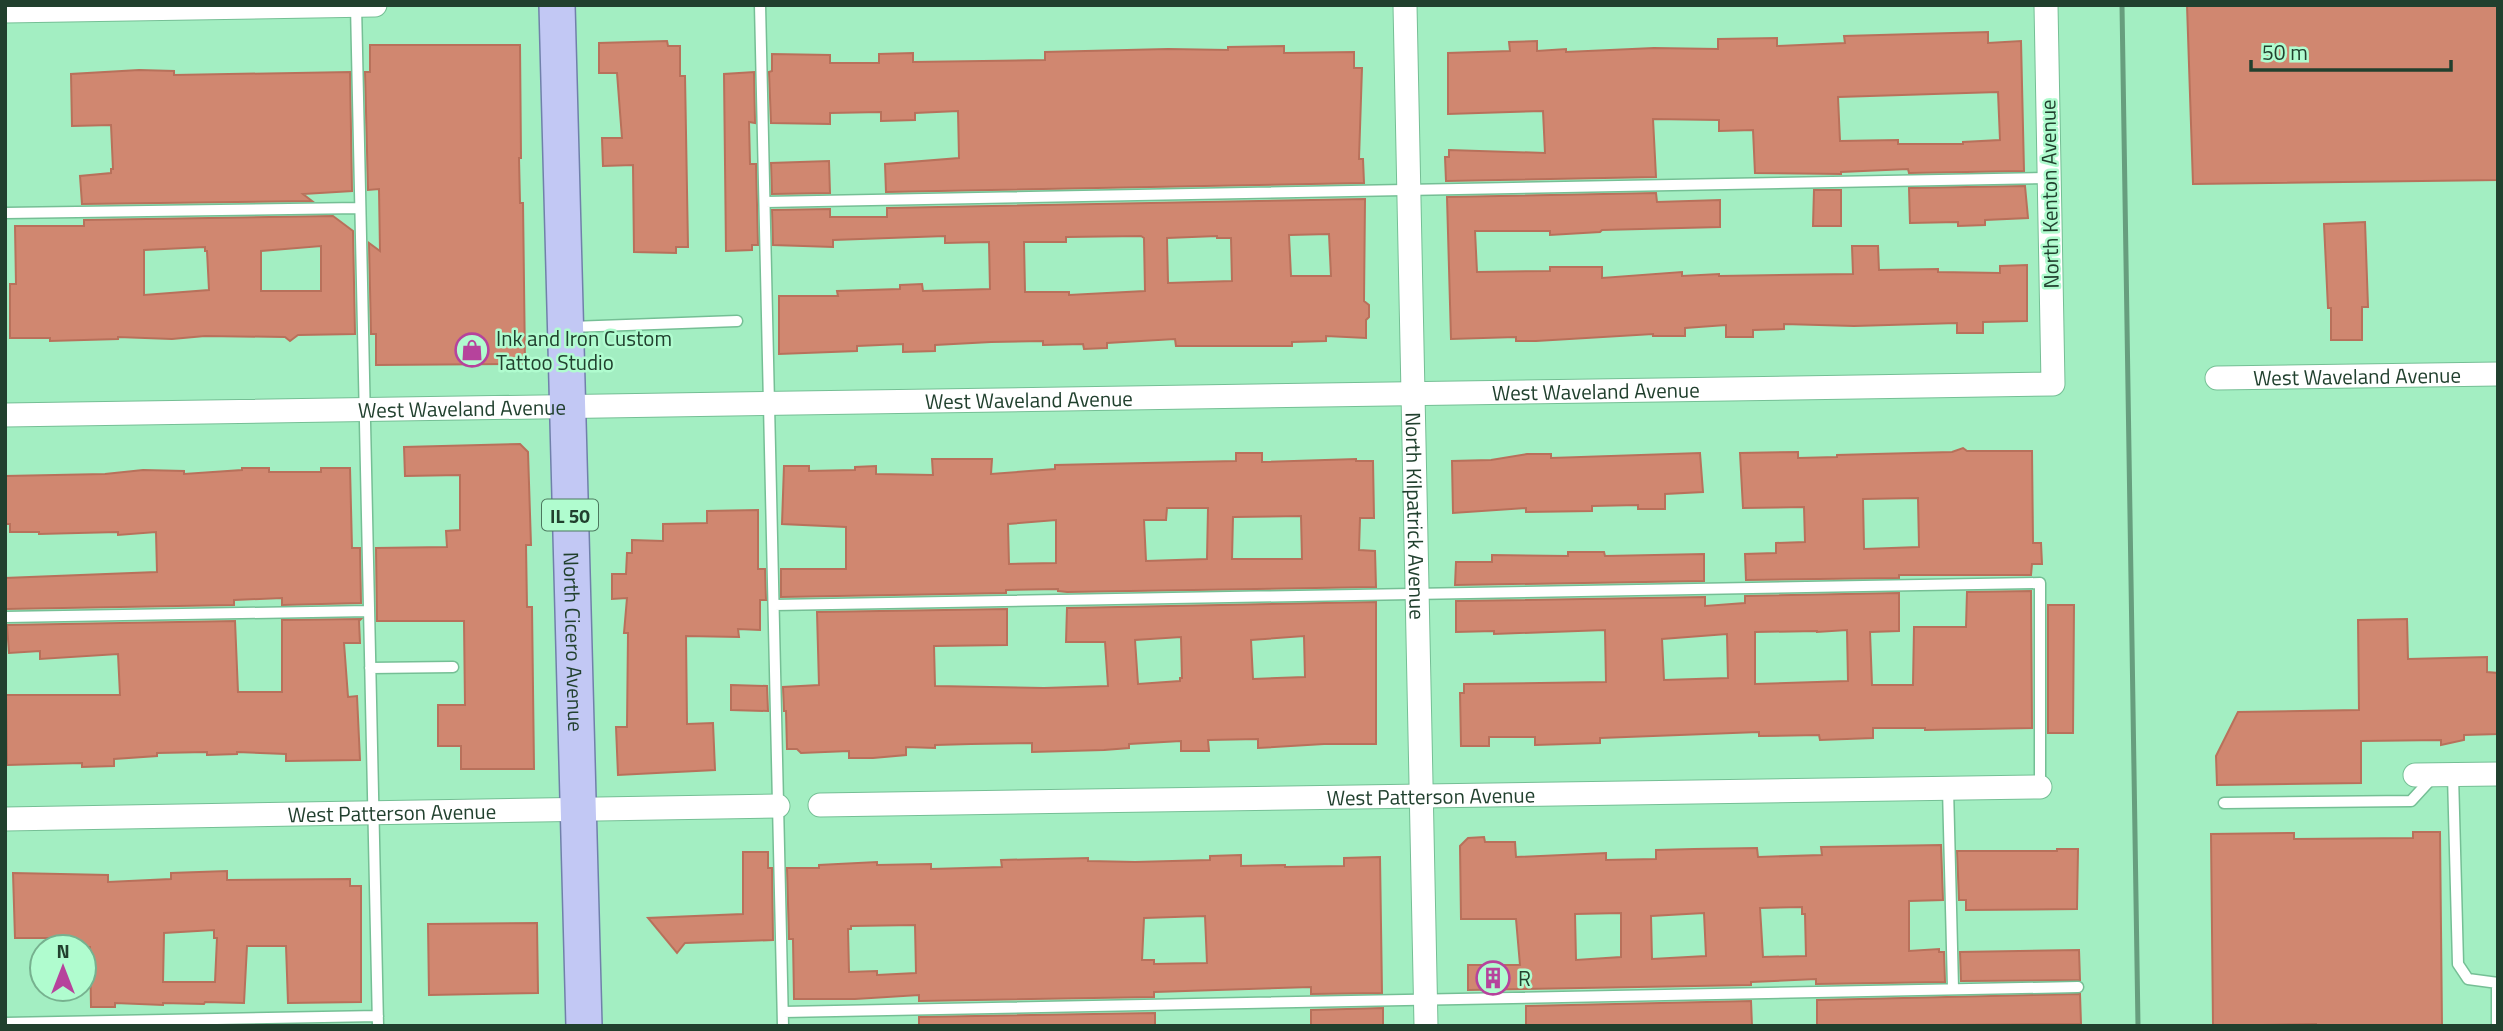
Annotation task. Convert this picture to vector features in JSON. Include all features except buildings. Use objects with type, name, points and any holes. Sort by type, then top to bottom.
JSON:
[{"type":"main road","name":"North Cicero Avenue","points":[[556,5],[584,1026]]},
{"type":"street","points":[[5,11],[375,5]]},
{"type":"street","name":"North Kilpatrick Avenue","points":[[1405,5],[1426,1026]]},
{"type":"street","name":"North Kenton Avenue","points":[[2046,5],[2053,384]]},
{"type":"street","name":"West Waveland Avenue","points":[[2217,378],[2498,374]]},
{"type":"street","name":"West Waveland Avenue","points":[[5,415],[2053,384]]},
{"type":"street","points":[[2434,775],[2498,774]]},
{"type":"street","name":"West Patterson Avenue","points":[[820,805],[2040,787]]},
{"type":"street","name":"West Patterson Avenue","points":[[5,818],[778,806]]},
{"type":"lane","points":[[5,1023],[378,1021],[356,5]]},
{"type":"lane","points":[[760,5],[783,1026]]},
{"type":"lane","points":[[765,202],[2049,178]]},
{"type":"lane","points":[[5,214],[360,208]]},
{"type":"lane","points":[[565,327],[737,321]]},
{"type":"lane","points":[[774,605],[2040,583],[2040,787]]},
{"type":"lane","points":[[5,617],[369,611]]},
{"type":"lane","points":[[370,668],[453,667]]},
{"type":"lane","points":[[2224,803],[2411,801],[2434,775]]},
{"type":"lane","points":[[2434,775],[2458,964],[2468,979],[2497,983],[2497,1026]]},
{"type":"lane","points":[[1948,788],[1953,988]]},
{"type":"lane","points":[[783,1012],[2078,987]]},
{"type":"railway","points":[[2122,5],[2138,1026]]},
{"type":"place","name":"Ink and Iron Custom Tattoo Studio","points":[[472,350]]},
{"type":"place","name":"R","points":[[1493,978]]}]
